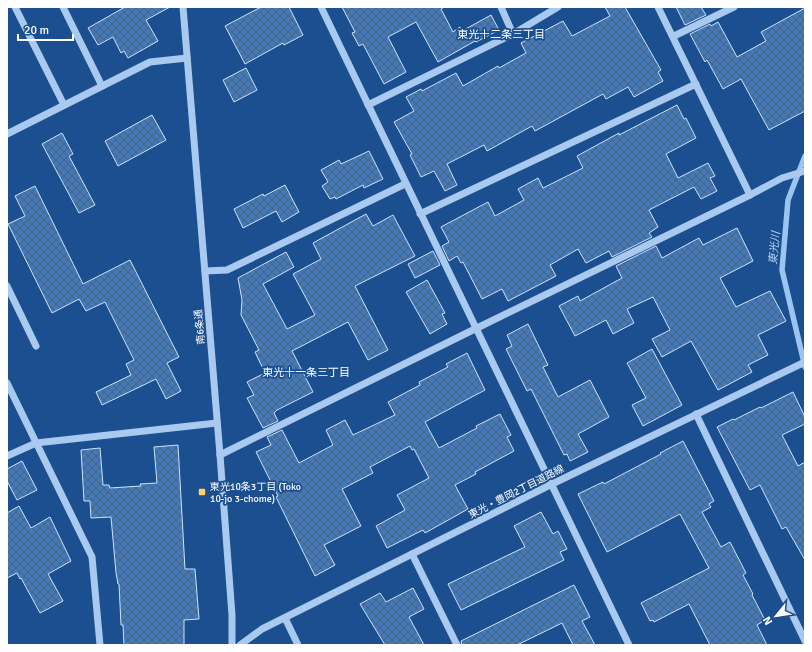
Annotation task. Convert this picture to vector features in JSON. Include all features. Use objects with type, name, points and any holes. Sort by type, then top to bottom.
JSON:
[{"type":"street","points":[[15,7],[64,105]]},
{"type":"street","points":[[63,7],[102,86]]},
{"type":"street","name":"南6条通","points":[[183,7],[220,455],[232,615],[232,645]]},
{"type":"street","points":[[321,7],[405,184],[477,328],[629,645]]},
{"type":"street","points":[[501,7],[514,34]]},
{"type":"street","points":[[368,105],[514,34],[558,7]]},
{"type":"street","points":[[658,7],[674,36],[750,195]]},
{"type":"street","points":[[674,36],[734,7]]},
{"type":"street","points":[[7,134],[150,62],[187,58]]},
{"type":"street","points":[[420,214],[696,84]]},
{"type":"street","points":[[220,455],[782,178],[805,171]]},
{"type":"street","points":[[204,271],[227,270],[405,184]]},
{"type":"street","points":[[7,286],[36,346]]},
{"type":"street","name":"東光・豊岡2丁目道路線","points":[[240,645],[262,629],[552,484],[805,362]]},
{"type":"street","points":[[7,383],[92,557],[100,645]]},
{"type":"street","points":[[696,414],[805,641]]},
{"type":"street","points":[[7,456],[36,443],[217,423]]},
{"type":"street","points":[[412,554],[457,645]]},
{"type":"street","points":[[285,618],[298,645]]},
{"type":"building","points":[[125,7],[170,7],[146,20],[158,41],[128,58],[124,51],[121,53],[113,37],[98,45],[88,28]]},
{"type":"building","points":[[261,7],[289,7],[303,35],[284,45],[283,43],[245,64],[225,26]]},
{"type":"building","points":[[342,7],[444,7],[441,9],[453,32],[460,27],[462,31],[491,15],[499,30],[476,42],[475,41],[438,62],[416,22],[388,37],[406,72],[384,84],[363,44],[359,46],[352,33],[355,32]]},
{"type":"building","points":[[605,7],[625,7],[661,70],[658,72],[663,81],[634,97],[628,87],[606,99],[603,94],[535,131],[532,126],[487,151],[484,145],[447,164],[457,185],[445,191],[434,171],[421,177],[410,155],[412,154],[394,122],[414,111],[406,97],[421,89],[422,91],[456,73],[463,86],[498,66],[499,68],[526,53],[521,43],[563,21],[572,36],[610,16]]},
{"type":"building","points":[[676,7],[701,7],[706,15],[685,25]]},
{"type":"building","points":[[805,8],[805,111],[769,130],[741,79],[723,89],[707,60],[705,62],[690,34],[710,24],[711,26],[718,22],[737,57],[766,41],[761,32]]},
{"type":"building","points":[[246,68],[257,90],[234,102],[223,80]]},
{"type":"building","points":[[677,105],[684,119],[686,118],[696,138],[666,154],[678,178],[708,163],[715,176],[710,178],[717,191],[701,199],[694,187],[649,210],[658,227],[649,233],[652,237],[612,257],[609,251],[586,263],[578,249],[550,265],[556,276],[508,301],[502,289],[482,299],[463,262],[461,263],[457,256],[449,261],[442,246],[449,242],[441,227],[488,202],[495,216],[524,200],[518,189],[538,178],[543,188],[583,168],[577,156],[619,133],[619,135]]},
{"type":"building","points":[[152,115],[166,140],[118,166],[105,141]]},
{"type":"building","points":[[62,133],[73,154],[69,156],[95,205],[79,213],[42,144]]},
{"type":"building","points":[[369,151],[383,179],[364,188],[363,185],[336,199],[335,197],[330,199],[322,186],[328,182],[321,170],[339,160],[341,164]]},
{"type":"building","points":[[285,185],[299,212],[282,222],[276,211],[243,228],[234,209],[263,194],[264,196]]},
{"type":"building","points":[[35,186],[83,284],[130,260],[179,357],[167,363],[181,391],[166,399],[156,379],[102,405],[96,392],[131,375],[126,364],[134,360],[105,302],[86,311],[79,299],[52,313],[8,224],[25,216],[15,196]]},
{"type":"building","points":[[366,214],[373,226],[393,215],[415,256],[355,286],[388,350],[368,360],[348,322],[292,351],[313,392],[277,410],[274,413],[278,421],[263,428],[247,398],[254,395],[247,382],[265,373],[255,352],[259,350],[241,315],[242,300],[238,278],[286,252],[294,267],[263,284],[287,329],[315,315],[293,274],[321,259],[313,243]]},
{"type":"building","points":[[737,228],[753,261],[720,278],[736,307],[770,291],[786,321],[758,335],[768,355],[748,365],[752,372],[718,390],[691,341],[662,357],[652,339],[670,330],[653,297],[627,309],[634,323],[613,334],[606,320],[575,336],[559,306],[578,296],[580,301],[622,278],[616,266],[656,246],[662,258],[699,238],[703,245]]},
{"type":"building","points":[[433,251],[440,265],[415,278],[408,264]]},
{"type":"building","points":[[427,280],[445,313],[442,314],[447,324],[430,334],[406,292]]},
{"type":"building","points":[[528,324],[548,365],[543,367],[558,397],[590,380],[609,417],[578,434],[588,452],[570,461],[567,454],[564,455],[531,389],[527,391],[506,349],[512,346],[507,335]]},
{"type":"building","points":[[652,349],[682,405],[643,426],[632,405],[646,398],[627,363]]},
{"type":"building","points":[[467,353],[485,390],[425,422],[439,448],[477,428],[476,426],[500,414],[511,435],[507,437],[514,451],[475,472],[476,474],[455,485],[468,509],[425,533],[423,530],[387,548],[376,526],[405,510],[397,495],[429,478],[414,449],[412,450],[410,446],[370,467],[373,473],[342,489],[361,526],[324,545],[335,565],[315,576],[276,497],[278,496],[256,452],[271,445],[267,437],[282,430],[299,463],[333,445],[326,430],[345,420],[353,435],[395,415],[388,402],[420,385],[419,382],[448,367],[446,364]]},
{"type":"building","points":[[793,392],[805,417],[805,424],[782,435],[798,466],[805,462],[805,560],[786,527],[782,529],[760,485],[750,490],[717,427]]},
{"type":"building","points":[[683,441],[714,501],[709,504],[711,507],[702,512],[721,547],[730,542],[746,573],[743,575],[765,620],[757,625],[767,645],[710,645],[689,604],[654,622],[653,620],[650,621],[641,603],[709,568],[680,514],[607,552],[578,494],[603,482],[604,484]]},
{"type":"building","points":[[178,445],[185,569],[195,569],[199,619],[184,620],[184,645],[124,645],[111,517],[91,518],[90,501],[84,501],[81,450],[100,448],[103,485],[109,485],[110,488],[141,486],[140,484],[157,483],[154,447]]},
{"type":"building","points":[[22,461],[37,490],[17,500],[7,481],[7,469]]},
{"type":"building","points":[[19,506],[31,528],[50,517],[71,561],[48,574],[63,601],[40,613],[17,573],[7,578],[7,513]]},
{"type":"building","points":[[541,512],[553,534],[558,531],[567,549],[560,552],[564,560],[461,610],[448,584],[525,547],[514,526]]},
{"type":"building","points":[[574,585],[590,617],[582,621],[595,645],[573,645],[562,623],[517,645],[462,645],[461,641]]},
{"type":"building","points":[[413,588],[424,609],[409,617],[424,645],[385,645],[360,604],[380,593],[386,602]]},
{"type":"waterway","name":"東光川","points":[[805,156],[788,200],[782,270],[805,367]]},
{"type":"place","name":"東光10条3丁目 (Toko 10-jo 3-chome)","points":[[202,492]]},
{"type":"district","name":"東光十二条三丁目","points":[[501,34]]},
{"type":"district","name":"東光十一条三丁目","points":[[306,372]]}]
